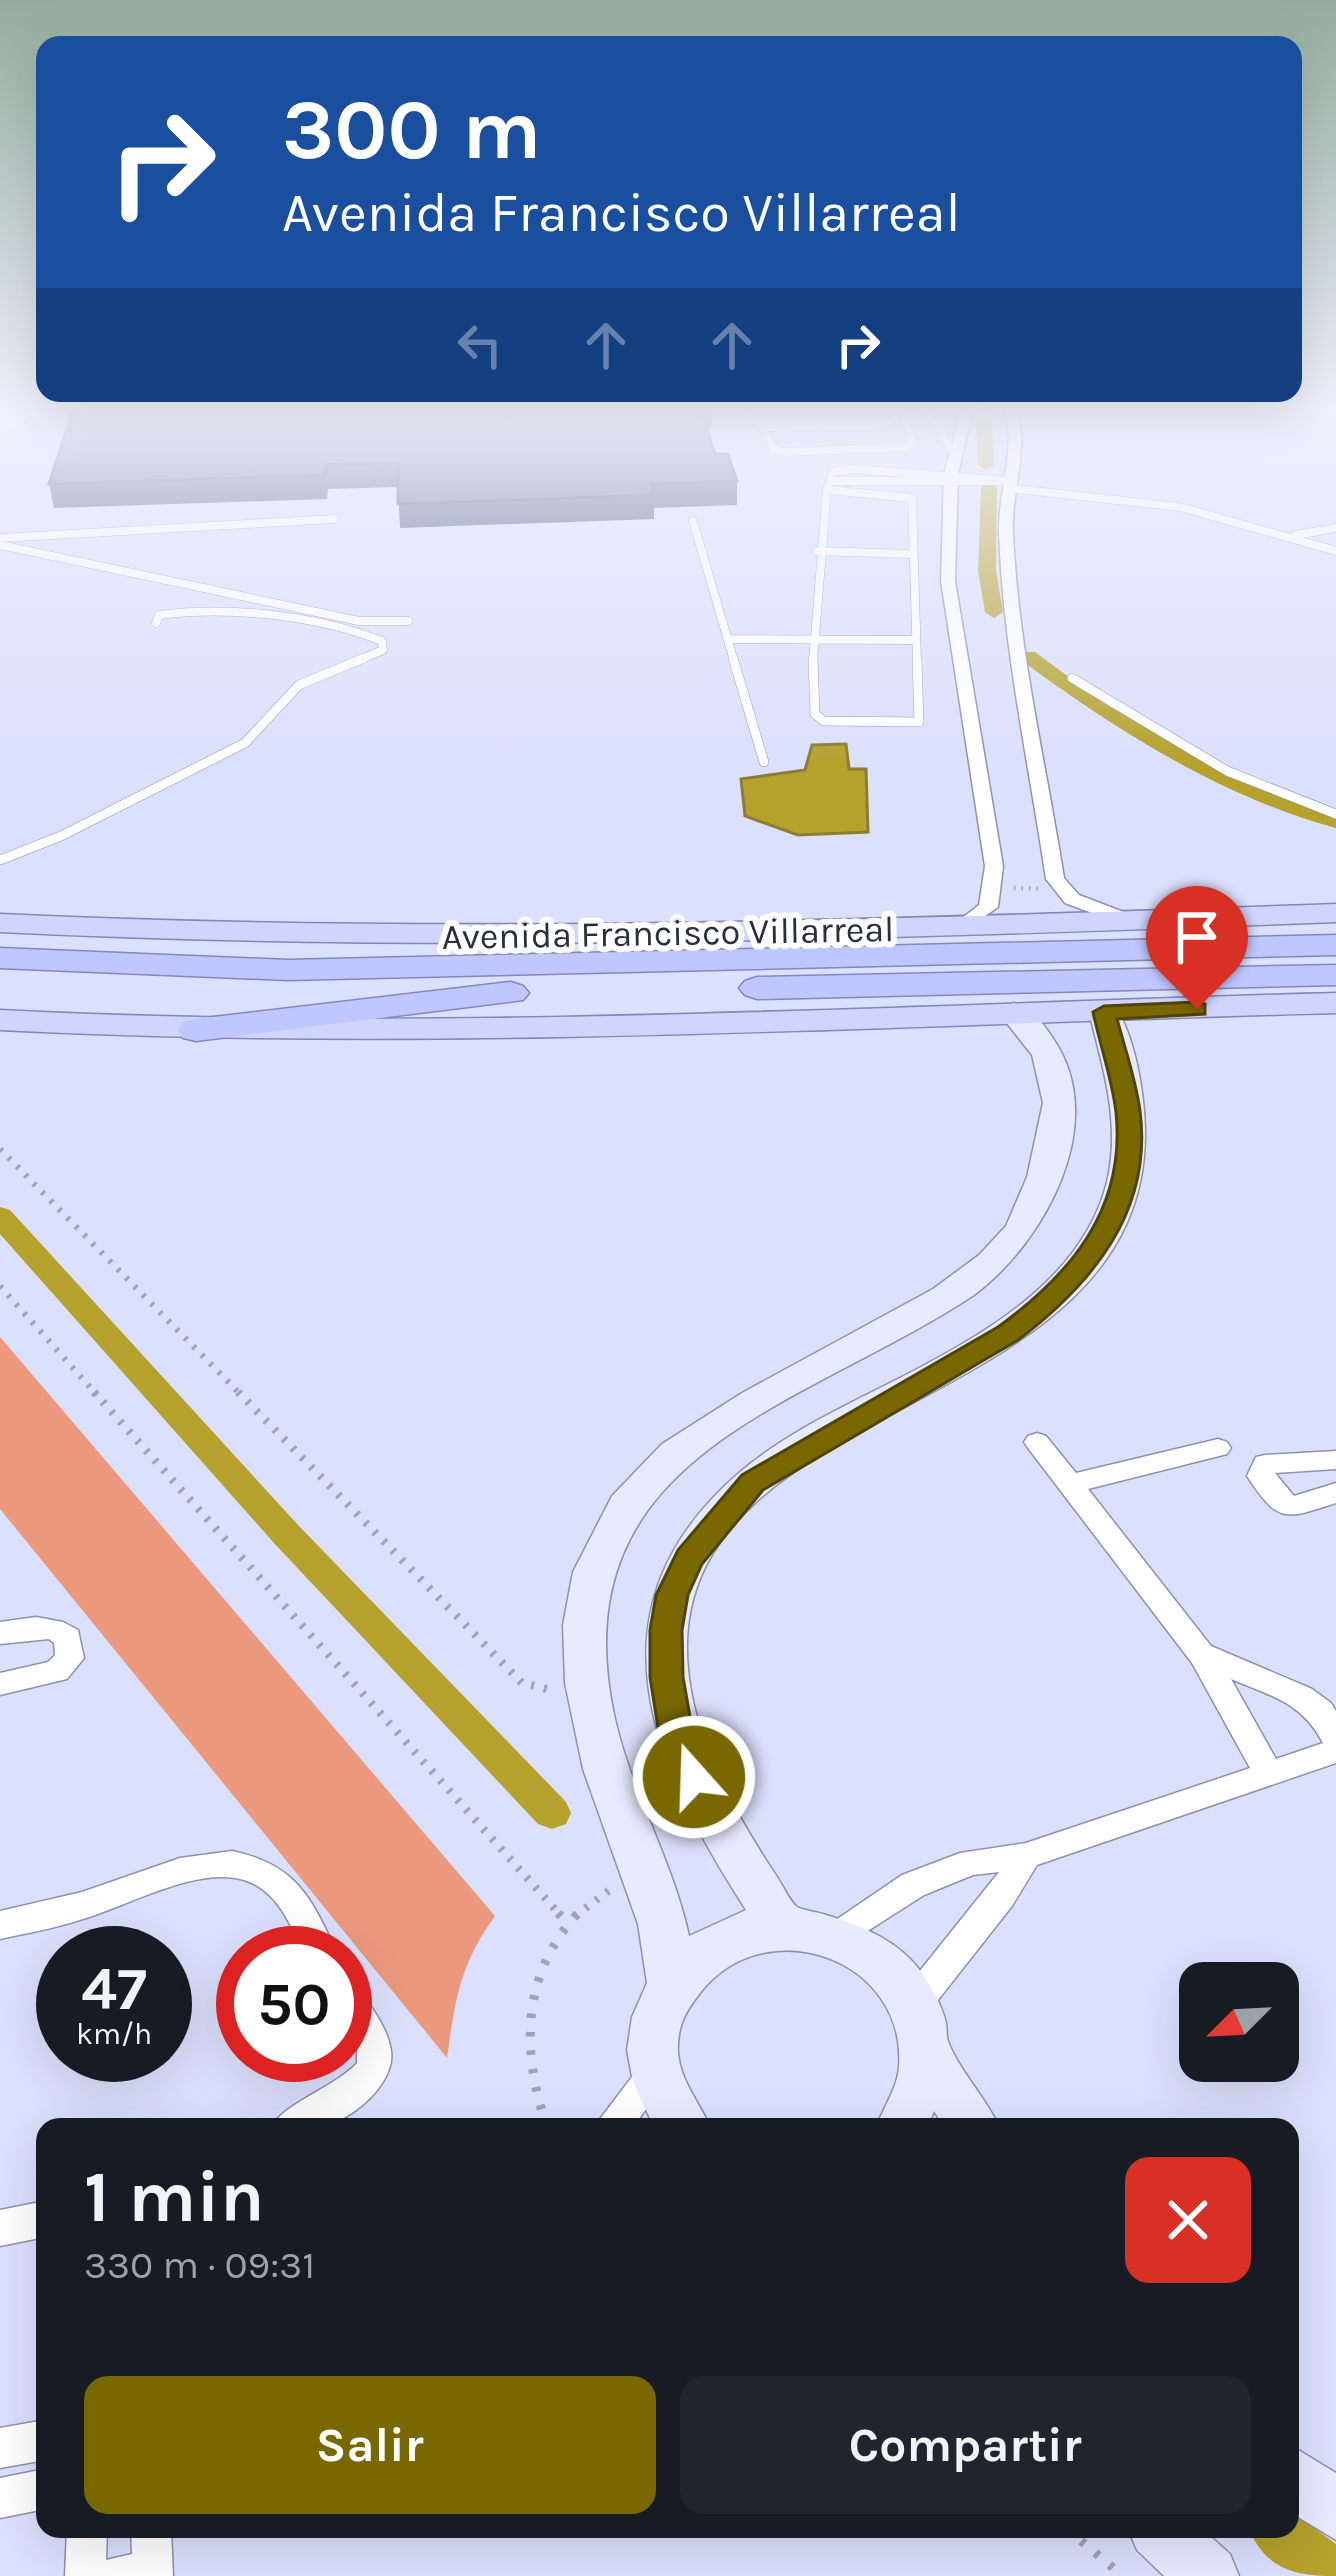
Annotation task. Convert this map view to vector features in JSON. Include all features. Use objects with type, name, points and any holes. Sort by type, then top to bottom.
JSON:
[{"type":"highway","points":[[896,928],[1176,946]]},
{"type":"highway","name":"Avenida Francisco Villarreal","points":[[0,958],[288,970],[1336,945]]},
{"type":"highway","name":"Avenida Francisco Villarreal","points":[[0,987],[295,998],[1336,975]]},
{"type":"highway","points":[[196,1030],[511,992]]},
{"type":"main road","name":"Avenida Francisco Villarreal","points":[[0,923],[270,937],[896,928],[1336,913]]},
{"type":"main road","points":[[0,1020],[196,1030],[548,1027],[1336,1003]]},
{"type":"main road","points":[[672,1984],[646,1871],[612,1791],[581,1639],[586,1601],[610,1531],[643,1484],[675,1454],[966,1287],[1021,1230],[1049,1157],[1059,1118],[1059,1083],[1052,1058],[1038,1035],[1013,1012]]},
{"type":"main road","points":[[783,1926],[735,1856],[675,1728],[666,1654],[672,1595],[708,1531],[753,1482],[1008,1333],[1046,1305],[1091,1259],[1112,1216],[1127,1162],[1128,1112],[1104,1012]]},
{"type":"main road","points":[[679,2118],[653,2076],[652,2037],[672,1984],[698,1952],[748,1931],[783,1926],[838,1936],[884,1965],[915,2003],[924,2024],[927,2054],[917,2106],[908,2118]]},
{"type":"main road","points":[[927,2054],[968,2118]]},
{"type":"main road","points":[[1299,2482],[1336,2510]]},
{"type":"main road","points":[[1168,2538],[1208,2576]]},
{"type":"street","points":[[950,524],[948,580],[994,866],[988,907],[962,926]]},
{"type":"street","points":[[1009,524],[1011,585],[1055,879],[1072,899],[1129,920]]},
{"type":"street","points":[[1037,1442],[1201,1654],[1268,1773]]},
{"type":"street","points":[[1070,1484],[1218,1448]]},
{"type":"street","points":[[1336,1460],[1265,1464],[1260,1476],[1289,1508],[1336,1493]]},
{"type":"street","points":[[0,1633],[51,1626],[68,1637],[70,1658],[57,1671],[0,1684]]},
{"type":"street","points":[[1201,1654],[1302,1696],[1321,1711],[1336,1739]]},
{"type":"street","points":[[838,1936],[913,1886],[971,1862],[1026,1856],[1336,1750]]},
{"type":"street","points":[[915,2003],[969,1930],[1001,1896],[1026,1856]]},
{"type":"street","points":[[0,1925],[85,1905],[210,1865],[233,1866],[273,1879],[287,1892],[306,1926]]},
{"type":"street","points":[[618,2118],[653,2076]]},
{"type":"street","points":[[304,2118],[361,2082]]},
{"type":"street","points":[[0,2228],[36,2221]]},
{"type":"street","points":[[0,2448],[36,2442]]},
{"type":"street","points":[[0,2498],[36,2490]]},
{"type":"street","points":[[85,2576],[87,2538]]},
{"type":"street","points":[[141,2575],[150,2538]]},
{"type":"lane","points":[[0,541],[255,524]]},
{"type":"lane","points":[[694,524],[764,762]]},
{"type":"lane","points":[[822,524],[810,636],[815,714],[824,721],[886,723],[919,722],[911,524]]},
{"type":"lane","points":[[1241,524],[1336,551]]},
{"type":"lane","points":[[1292,536],[1336,528]]},
{"type":"lane","points":[[0,541],[356,626],[382,641],[383,650],[299,686],[245,743],[61,836],[0,860]]},
{"type":"lane","points":[[817,551],[910,554]]},
{"type":"lane","points":[[156,623],[159,615],[209,609],[265,621],[356,626],[408,621]]},
{"type":"lane","points":[[728,639],[913,640]]},
{"type":"lane","points":[[1072,678],[1227,771],[1336,814]]},
{"type":"path","points":[[0,1149],[522,1682],[548,1692],[588,1687]]},
{"type":"path","points":[[0,1286],[567,1923]]},
{"type":"path","points":[[545,2118],[530,2064],[527,2024],[544,1954],[567,1923],[598,1896],[646,1871]]},
{"type":"path","points":[[1078,2538],[1123,2576]]},
{"type":"shaded area","points":[[846,744],[849,769],[866,769],[868,832],[798,835],[745,816],[741,779],[805,770],[812,745]]},
{"type":"shaded area","points":[[0,1337],[495,1916],[461,1983],[447,2058],[372,1966],[372,1926],[340,1926],[0,1509]]},
{"type":"waterway","points":[[988,524],[987,571],[994,612]]},
{"type":"waterway","points":[[1028,656],[1100,709],[1224,778],[1336,821]]},
{"type":"waterway","points":[[0,1216],[286,1534],[552,1813]]},
{"type":"waterway","points":[[1286,2538],[1336,2576]]},
{"type":"route","points":[[694,1777],[675,1728],[667,1677],[666,1630],[672,1595],[689,1558],[753,1482],[1008,1333],[1046,1305],[1091,1259],[1112,1216],[1127,1162],[1128,1112],[1104,1012],[1197,1009]]}]
